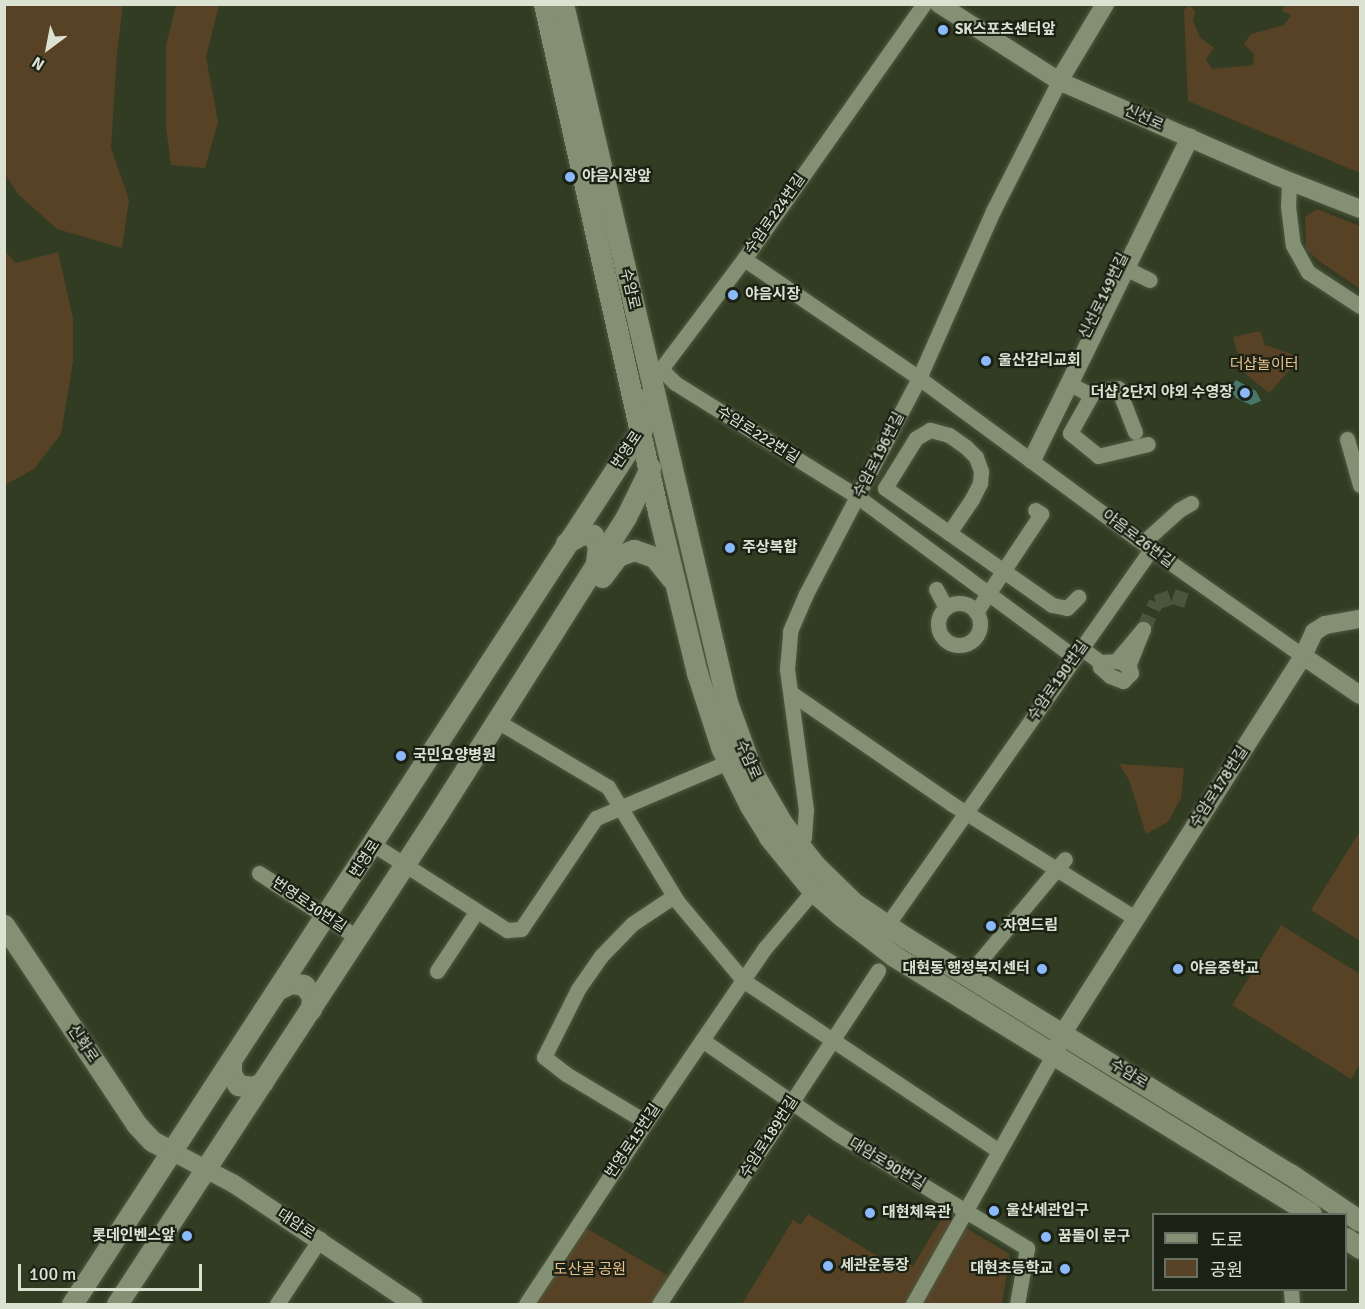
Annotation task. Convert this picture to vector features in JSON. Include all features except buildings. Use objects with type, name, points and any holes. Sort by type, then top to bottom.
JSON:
[{"type":"main road","name":"수암로","points":[[544,4],[649,473],[700,683],[728,762],[769,837],[813,891],[894,956],[1054,1054],[1290,1209]]},
{"type":"main road","name":"수암로","points":[[563,4],[656,376],[660,418],[717,666],[738,738],[765,796],[799,845],[832,883],[854,903],[1290,1174],[1360,1221]]},
{"type":"main road","name":"번영로","points":[[72,1305],[374,845],[640,429],[650,420],[660,418],[656,451],[649,473],[596,563],[358,938],[117,1305]]},
{"type":"main road","points":[[566,543],[582,534],[593,535],[598,546],[596,563]]},
{"type":"main road","points":[[544,647],[622,552],[641,551],[654,557],[666,569],[676,588]]},
{"type":"main road","name":"신화로","points":[[4,925],[137,1125],[152,1140],[172,1152]]},
{"type":"main road","points":[[279,989],[291,983],[304,985],[312,996],[311,1009]]},
{"type":"main road","points":[[231,1062],[231,1074],[238,1085],[252,1087],[263,1082]]},
{"type":"main road","points":[[1347,1239],[1360,1248]]},
{"type":"street","name":"수암로224번길","points":[[640,429],[656,376],[744,259],[924,4]]},
{"type":"street","name":"신선로","points":[[939,4],[1059,81],[1289,181],[1360,209]]},
{"type":"street","points":[[1059,81],[1105,4]]},
{"type":"street","name":"수암로196번길","points":[[799,845],[806,827],[806,810],[787,669],[790,632],[806,594],[919,378],[993,210],[1059,81]]},
{"type":"street","name":"신선로149번길","points":[[1028,458],[1186,137]]},
{"type":"street","points":[[1289,181],[1288,206],[1293,245],[1308,272],[1360,306]]},
{"type":"street","name":"야음로26번길","points":[[744,259],[919,378],[1151,549],[1360,695]]},
{"type":"street","points":[[1028,458],[1070,384],[1123,267],[1149,280]]},
{"type":"street","name":"수암로222번길","points":[[656,376],[675,383],[858,497],[987,592],[1077,652],[1100,662],[1122,664],[1131,670],[1129,676],[1123,681],[1107,675],[1100,662]]},
{"type":"street","points":[[1070,384],[1087,393],[1118,388],[1135,432]]},
{"type":"street","points":[[1094,392],[1070,433],[1098,456],[1148,444]]},
{"type":"street","points":[[949,533],[972,499],[980,483],[981,471],[976,457],[966,447],[949,435],[930,430],[916,438],[885,488],[949,533],[1003,570],[1052,605],[1061,609],[1067,608],[1078,597]]},
{"type":"street","points":[[1347,439],[1360,485]]},
{"type":"street","name":"수암로190번길","points":[[887,925],[1151,549],[1148,538],[1179,510],[1191,503]]},
{"type":"street","points":[[976,612],[987,592],[1041,514],[1035,510]]},
{"type":"street","points":[[936,589],[946,608]]},
{"type":"street","points":[[965,604],[976,612],[980,625],[975,638],[964,645],[957,645],[944,639],[938,627],[941,613],[946,608],[965,604]]},
{"type":"street","name":"수암로178번길","points":[[1054,1054],[1063,1033],[1303,656],[1314,632],[1325,625],[1360,619]]},
{"type":"street","points":[[790,693],[967,813],[1061,865],[1135,918]]},
{"type":"street","points":[[497,721],[608,788],[674,896],[744,981],[832,1042],[999,1151]]},
{"type":"street","points":[[374,845],[507,930],[521,929],[596,818],[728,762]]},
{"type":"street","points":[[968,975],[1061,865]]},
{"type":"street","name":"번영로30번길","points":[[259,873],[358,938]]},
{"type":"street","name":"번영로15번길","points":[[526,1305],[646,1122],[765,948],[813,891]]},
{"type":"street","points":[[646,1122],[566,1074],[544,1057],[578,989],[601,956],[632,924],[674,896]]},
{"type":"street","points":[[437,971],[476,912]]},
{"type":"street","points":[[887,925],[885,940],[894,956]]},
{"type":"street","name":"수암로189번길","points":[[659,1305],[878,970]]},
{"type":"street","name":"대암로90번길","points":[[702,1040],[838,1134],[1027,1248],[1017,1305]]},
{"type":"street","points":[[914,1305],[1054,1054]]},
{"type":"street","name":"대암로","points":[[172,1152],[206,1169],[320,1239],[413,1305]]},
{"type":"street","points":[[277,1305],[320,1239]]},
{"type":"green space","points":[[5,4],[123,5],[117,52],[111,148],[129,200],[122,248],[57,229],[18,194],[5,174]]},
{"type":"green space","points":[[176,5],[219,5],[206,57],[218,122],[205,168],[171,165],[166,127],[166,46]]},
{"type":"green space","points":[[1189,5],[1195,11],[1193,21],[1200,37],[1214,48],[1206,59],[1212,69],[1253,65],[1254,54],[1244,44],[1251,34],[1284,25],[1291,15],[1282,11],[1285,5],[1360,5],[1360,173],[1188,101],[1184,10]]},
{"type":"green space","points":[[1317,209],[1360,226],[1360,289],[1319,261],[1306,249],[1305,217]]},
{"type":"green space","points":[[4,250],[16,263],[58,252],[73,318],[73,362],[61,434],[34,469],[5,485]]},
{"type":"green space","name":"더샵놀이터","points":[[1260,331],[1265,345],[1301,357],[1269,393],[1243,372],[1233,337]]},
{"type":"green space","points":[[1119,764],[1184,768],[1181,798],[1168,822],[1146,834],[1129,780]]},
{"type":"green space","points":[[1360,831],[1360,941],[1311,910]]},
{"type":"green space","points":[[1281,925],[1360,974],[1360,1064],[1351,1079],[1232,1005]]},
{"type":"green space","points":[[808,1214],[897,1268],[902,1260],[913,1266],[944,1215],[1010,1254],[1002,1304],[742,1304],[793,1220],[801,1225]]},
{"type":"green space","name":"도산골 공원","points":[[579,1224],[675,1280],[659,1304],[526,1304]]},
{"type":"water","name":"더샵 2단지 야외 수영장","points":[[1236,380],[1256,391],[1261,401],[1251,405],[1236,398],[1230,389]]},
{"type":"tunnel","points":[[1143,629],[1156,602],[1173,596],[1186,600]]},
{"type":"place","name":"SK스포츠센터앞","points":[[943,30]]},
{"type":"place","name":"야음시장앞","points":[[570,177]]},
{"type":"place","name":"야음시장","points":[[733,295]]},
{"type":"place","name":"울산감리교회","points":[[986,361]]},
{"type":"place","name":"더샵 2단지 야외 수영장","points":[[1245,393]]},
{"type":"place","name":"주상복합","points":[[730,548]]},
{"type":"place","name":"국민요양병원","points":[[401,756]]},
{"type":"place","name":"자연드림","points":[[991,926]]},
{"type":"place","name":"대현동 행정복지센터","points":[[1042,969]]},
{"type":"place","name":"야음중학교","points":[[1178,969]]},
{"type":"place","name":"울산세관입구","points":[[994,1211]]},
{"type":"place","name":"대현체육관","points":[[870,1213]]},
{"type":"place","name":"롯데인벤스앞","points":[[187,1236]]},
{"type":"place","name":"꿈돌이 문구","points":[[1046,1237]]},
{"type":"place","name":"세관운동장","points":[[828,1266]]},
{"type":"place","name":"대현초등학교","points":[[1065,1269]]}]
